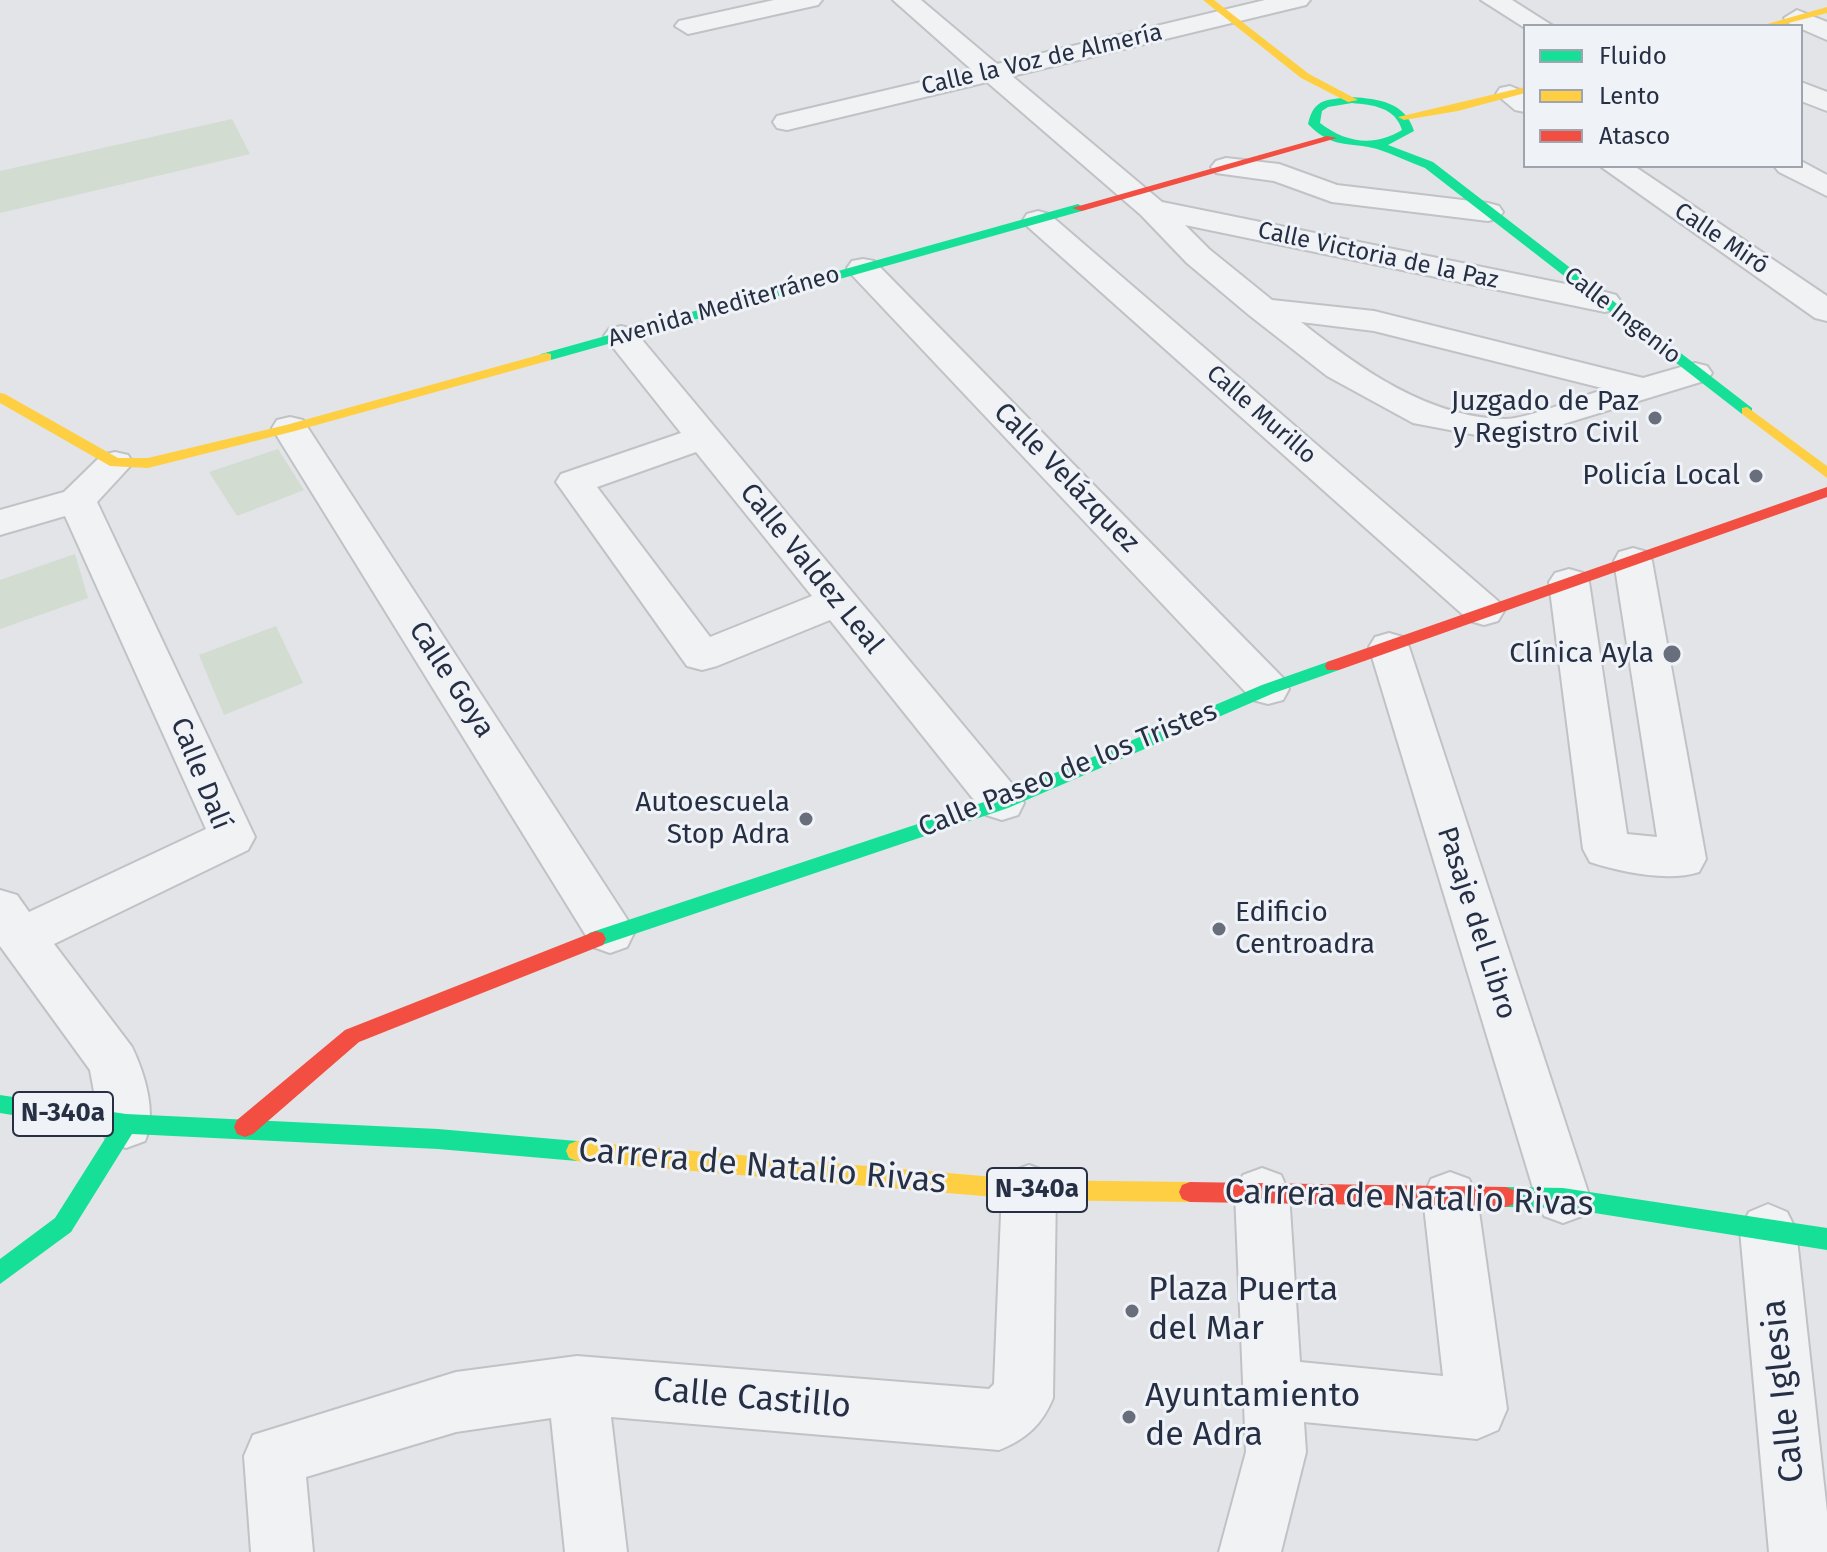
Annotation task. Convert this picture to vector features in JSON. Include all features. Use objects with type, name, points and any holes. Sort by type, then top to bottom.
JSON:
[{"type":"main road","points":[[1218,8],[1305,76],[1352,100],[1382,105],[1404,117],[1520,96]]},
{"type":"main road","points":[[1773,24],[1827,10]]},
{"type":"main road","points":[[1305,76],[1325,104]]},
{"type":"main road","points":[[1331,138],[1314,124],[1317,110],[1325,104],[1352,100]]},
{"type":"main road","points":[[1377,145],[1402,137],[1408,131],[1404,117]]},
{"type":"main road","name":"Calle Ingenio","points":[[1402,137],[1418,158],[1827,473]]},
{"type":"main road","name":"Avenida Mediterráneo","points":[[115,463],[148,463],[290,428],[1038,220],[1141,202],[1226,167],[1331,138]]},
{"type":"main road","name":"Calle Ingenio","points":[[1331,138],[1377,145],[1418,158]]},
{"type":"main road","points":[[0,397],[115,463]]},
{"type":"main road","name":"Calle Paseo de los Tristes","points":[[245,1127],[352,1036],[610,933],[1002,803],[1268,689],[1827,492]]},
{"type":"main road","name":"N-340a","points":[[0,1104],[126,1124]]},
{"type":"main road","points":[[0,1273],[63,1225],[126,1124]]},
{"type":"main road","name":"Carrera de Natalio Rivas","points":[[126,1124],[245,1127],[454,1140],[1029,1190],[1563,1198],[1827,1239]]},
{"type":"street","points":[[688,26],[809,0]]},
{"type":"street","points":[[906,0],[1261,308],[1339,369],[1425,415],[1508,430],[1695,373]]},
{"type":"street","name":"Calle la Voz de Almería","points":[[787,122],[990,72],[1218,8],[1297,0]]},
{"type":"street","points":[[1494,0],[1536,24]]},
{"type":"street","points":[[1797,18],[1827,32]]},
{"type":"street","points":[[1803,91],[1827,103]]},
{"type":"street","name":"Calle Victoria de la Paz","points":[[1226,167],[1279,173],[1332,193],[1488,212]]},
{"type":"street","name":"Calle Miró","points":[[1618,168],[1827,311]]},
{"type":"street","points":[[1793,168],[1827,187]]},
{"type":"street","name":"Calle Victoria de la Paz","points":[[1141,202],[1605,302]]},
{"type":"street","name":"Calle Murillo","points":[[1038,220],[1484,611]]},
{"type":"street","name":"Calle Velázquez","points":[[863,268],[1268,689]]},
{"type":"street","points":[[1261,308],[1374,321],[1477,344],[1642,388]]},
{"type":"street","name":"Calle Valdez Leal","points":[[621,336],[1002,803]]},
{"type":"street","name":"Calle Goya","points":[[290,428],[610,933]]},
{"type":"street","points":[[703,437],[574,482],[702,656],[838,601]]},
{"type":"street","points":[[0,523],[77,500],[115,463]]},
{"type":"street","name":"Calle Dalí","points":[[10,924],[232,837],[77,500]]},
{"type":"street","points":[[1569,582],[1606,849],[1683,859],[1633,561]]},
{"type":"street","name":"Pasaje del Libro","points":[[1389,647],[1563,1198]]},
{"type":"street","points":[[10,924],[114,1063],[126,1124]]},
{"type":"street","name":"Calle Castillo","points":[[282,1552],[274,1456],[456,1402],[577,1385],[999,1420],[1023,1398],[1029,1190]]},
{"type":"street","points":[[1250,1552],[1276,1452],[1262,1193]]},
{"type":"street","points":[[1273,1389],[1477,1409],[1450,1197]]},
{"type":"street","name":"Calle Iglesia","points":[[1768,1230],[1800,1552]]},
{"type":"street","points":[[577,1385],[596,1552]]},
{"type":"shaded area","points":[[232,119],[250,154],[0,213],[0,171]]},
{"type":"shaded area","points":[[278,449],[304,490],[237,516],[209,472]]},
{"type":"shaded area","points":[[75,554],[88,598],[0,629],[0,580]]},
{"type":"shaded area","points":[[276,626],[303,683],[224,715],[199,655]]},
{"type":"traffic: fast","points":[[1352,100],[1395,110],[1401,115],[1408,131],[1385,143],[1360,145],[1336,138],[1314,124],[1317,110],[1325,104],[1352,100]]},
{"type":"traffic: fast","points":[[1377,145],[1429,165],[1747,411]]},
{"type":"traffic: fast","points":[[546,357],[1078,208]]},
{"type":"traffic: fast","points":[[596,939],[1002,803],[1268,689],[1333,666]]},
{"type":"traffic: fast","points":[[0,1104],[126,1124],[438,1139],[577,1151]]},
{"type":"traffic: fast","points":[[0,1273],[63,1225],[126,1124]]},
{"type":"traffic: fast","points":[[1506,1197],[1563,1198],[1827,1239]]},
{"type":"traffic: slow","points":[[1208,0],[1305,76],[1352,100]]},
{"type":"traffic: slow","points":[[1773,24],[1827,10]]},
{"type":"traffic: slow","points":[[1404,117],[1458,108],[1523,91]]},
{"type":"traffic: slow","points":[[0,397],[115,463],[148,463],[290,428],[546,357]]},
{"type":"traffic: slow","points":[[1747,411],[1827,473]]},
{"type":"traffic: slow","points":[[577,1151],[1029,1190],[1190,1192]]},
{"type":"traffic: jam","points":[[1078,208],[1331,138]]},
{"type":"traffic: jam","points":[[1333,666],[1827,492]]},
{"type":"traffic: jam","points":[[245,1127],[352,1036],[596,939]]},
{"type":"traffic: jam","points":[[1190,1192],[1506,1197]]},
{"type":"place","name":"Juzgado de Paz y Registro Civil","points":[[1655,418]]},
{"type":"place","name":"Policía Local","points":[[1756,476]]},
{"type":"place","name":"Clínica Ayla","points":[[1672,654]]},
{"type":"place","name":"Autoescuela Stop Adra","points":[[806,819]]},
{"type":"place","name":"Edificio Centroadra","points":[[1219,929]]},
{"type":"place","name":"Plaza Puerta del Mar","points":[[1132,1311]]},
{"type":"place","name":"Ayuntamiento de Adra","points":[[1129,1417]]}]
